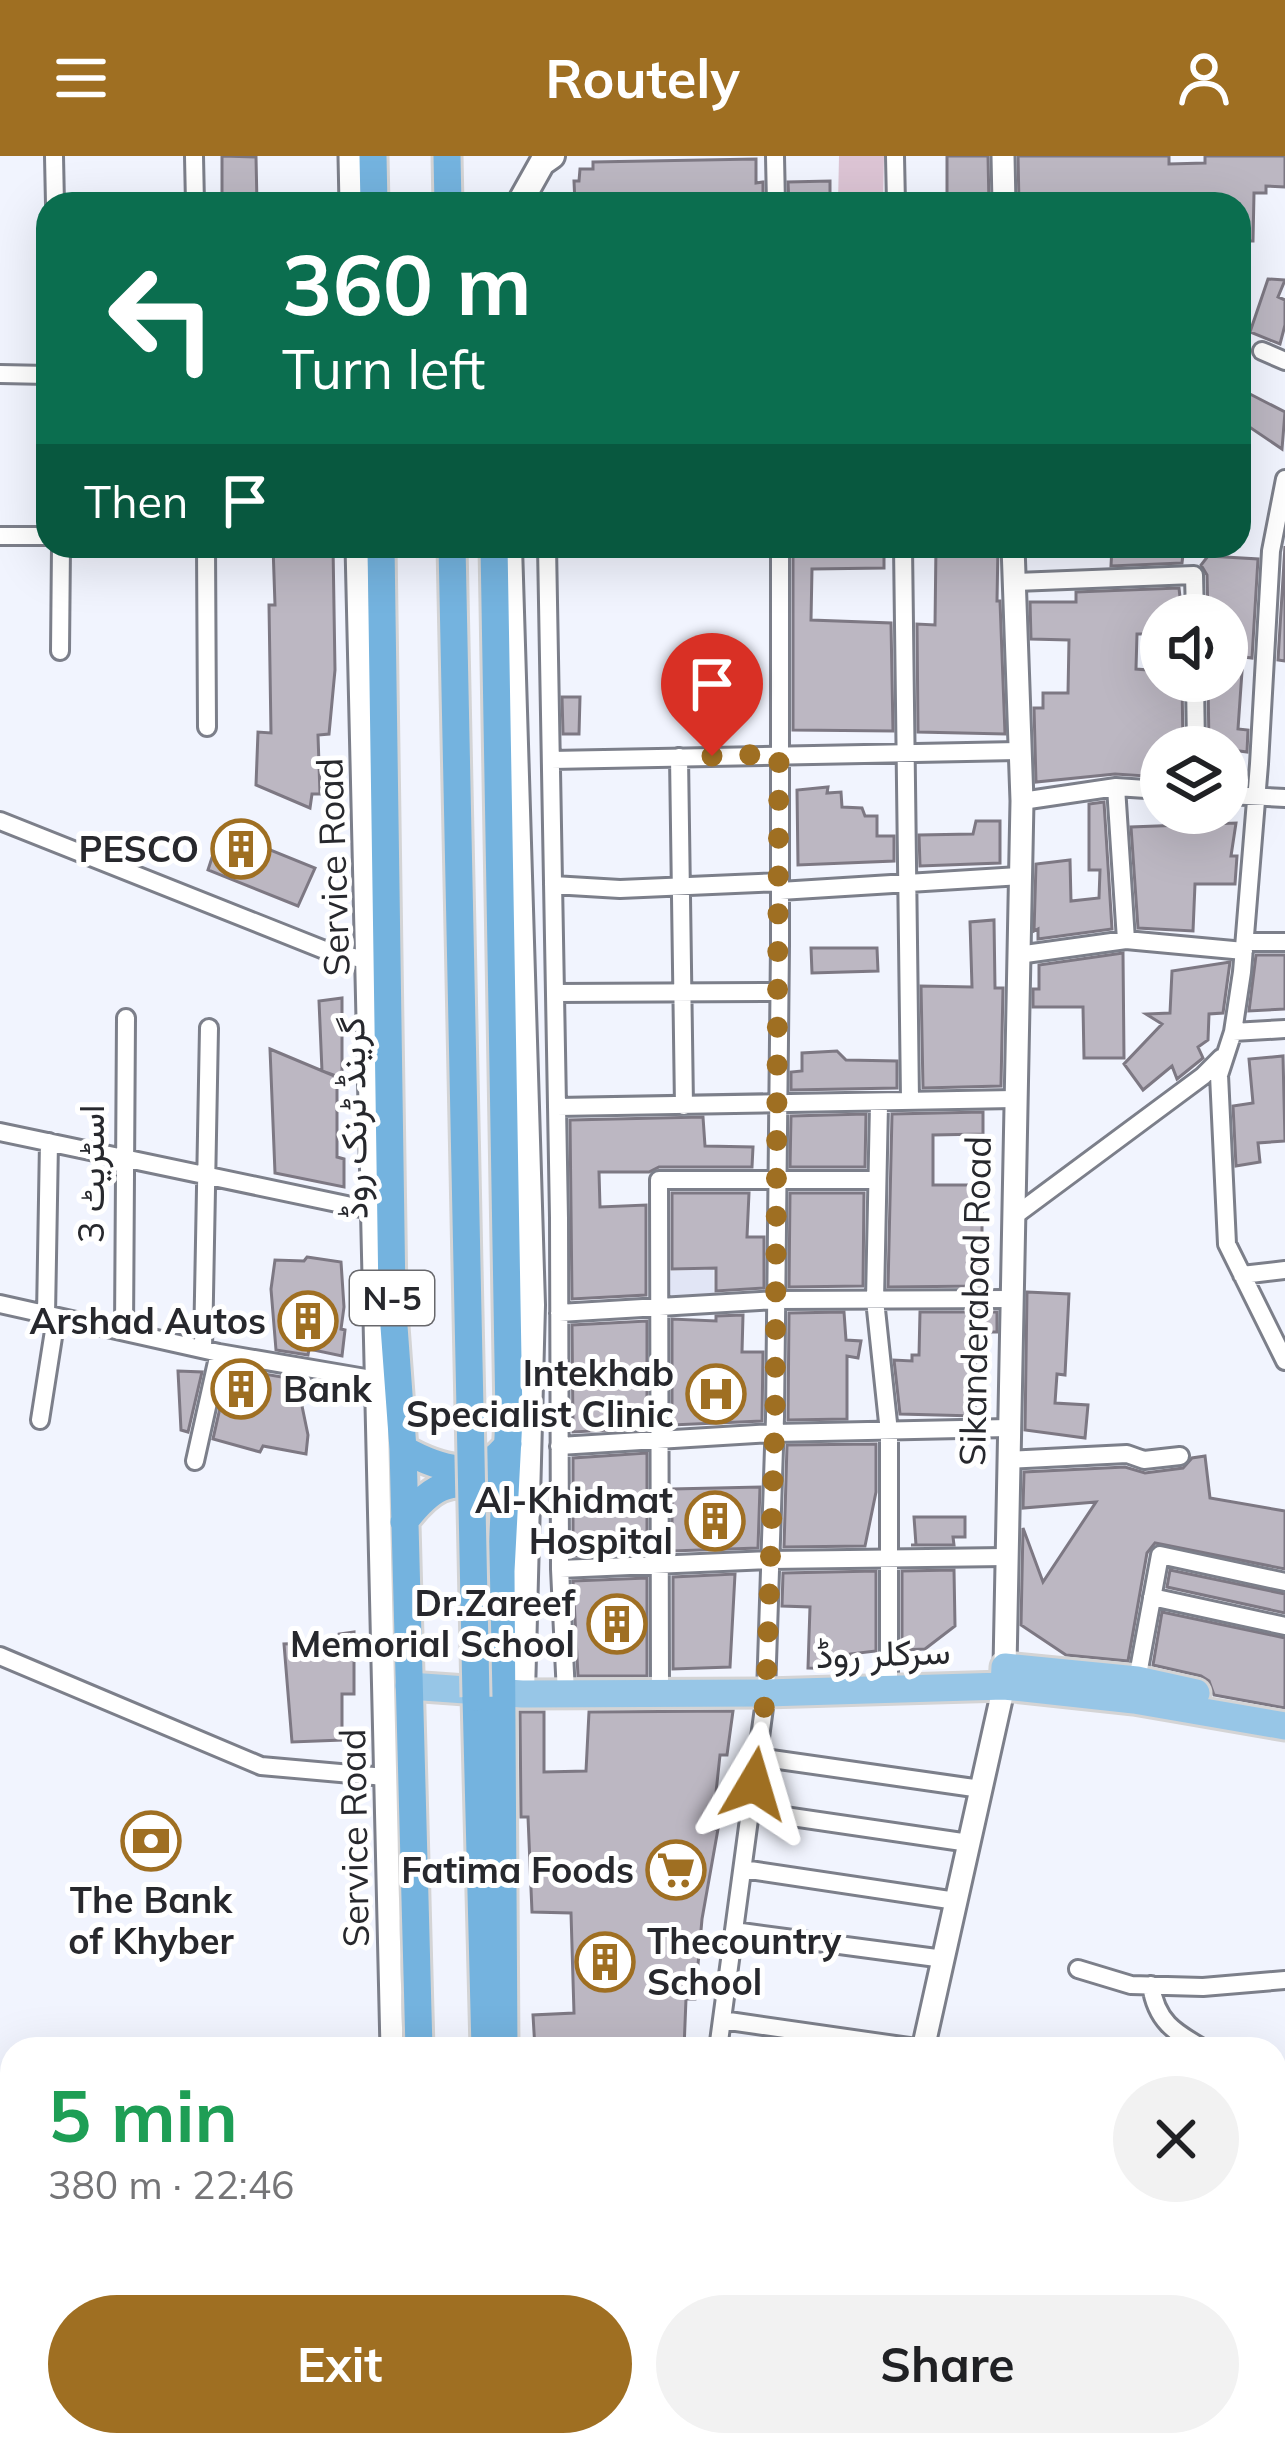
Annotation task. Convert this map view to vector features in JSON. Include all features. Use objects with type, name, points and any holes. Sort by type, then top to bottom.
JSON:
[{"type":"highway","points":[[373,156],[374,192]]},
{"type":"highway","points":[[447,156],[448,192]]},
{"type":"highway","name":"گرینڈ ٹرنک روڈ","points":[[381,558],[392,1299],[403,1449],[419,2037]]},
{"type":"highway","name":"N-5","points":[[452,558],[484,2037]]},
{"type":"highway","points":[[494,558],[508,1444],[505,1504],[512,1694],[504,2037]]},
{"type":"highway","points":[[403,1449],[423,1460],[462,1470],[497,1460],[508,1444]]},
{"type":"highway","points":[[404,1522],[426,1493],[442,1486],[490,1488],[505,1504]]},
{"type":"main road","points":[[526,192],[544,158]]},
{"type":"main road","points":[[509,558],[532,1305],[512,1694]]},
{"type":"main road","points":[[1005,1677],[1137,1680],[1285,1713]]},
{"type":"main road","name":"سرکلر روڈ","points":[[409,1686],[512,1694],[766,1694],[1005,1677],[1285,1726]]},
{"type":"street","points":[[54,156],[55,192]]},
{"type":"street","points":[[194,156],[196,192]]},
{"type":"street","points":[[350,156],[351,192]]},
{"type":"street","points":[[775,156],[776,192]]},
{"type":"street","points":[[895,156],[896,192]]},
{"type":"street","points":[[1003,156],[1004,192]]},
{"type":"street","points":[[1262,351],[1285,362]]},
{"type":"street","points":[[0,374],[36,375]]},
{"type":"street","points":[[1284,485],[1271,550],[1245,947],[1234,1032],[1219,1076],[1227,1244],[1285,1361]]},
{"type":"street","points":[[0,536],[36,536]]},
{"type":"street","points":[[60,651],[61,558]]},
{"type":"street","points":[[206,558],[207,727]]},
{"type":"street","name":"Service Road","points":[[357,558],[392,2037]]},
{"type":"street","points":[[547,558],[560,1569],[566,1694]]},
{"type":"street","points":[[720,2037],[766,1694],[776,1300],[780,558]]},
{"type":"street","points":[[903,558],[910,1100]]},
{"type":"street","name":"Sikanderabad Road","points":[[926,2037],[1005,1677],[1022,801],[1014,558]]},
{"type":"street","points":[[1016,582],[1194,575],[1194,594]]},
{"type":"street","points":[[551,760],[1019,751]]},
{"type":"street","points":[[680,757],[684,1106]]},
{"type":"street","points":[[1022,801],[1116,787],[1140,789]]},
{"type":"street","points":[[1116,787],[1126,940]]},
{"type":"street","points":[[1248,797],[1285,798]]},
{"type":"street","points":[[0,821],[322,949],[369,961]]},
{"type":"street","points":[[553,885],[620,889],[681,884],[780,886],[1020,876]]},
{"type":"street","points":[[1018,955],[1126,940],[1245,947],[1285,942]]},
{"type":"street","points":[[555,993],[779,992]]},
{"type":"street","name":"اسٹریٹ 3","points":[[124,1331],[126,1018]]},
{"type":"street","points":[[195,1461],[211,1351],[204,1174],[209,1028]]},
{"type":"street","points":[[1234,1032],[1285,1029]]},
{"type":"street","points":[[1013,1217],[1203,1076],[1226,1053]]},
{"type":"street","points":[[557,1107],[1015,1099]]},
{"type":"street","points":[[879,1104],[875,1300],[889,1432],[889,1687]]},
{"type":"street","points":[[0,1132],[375,1211]]},
{"type":"street","points":[[40,1420],[51,1316],[49,1142]]},
{"type":"street","points":[[660,1694],[659,1180],[878,1180]]},
{"type":"street","points":[[1242,1275],[1285,1270]]},
{"type":"street","points":[[559,1312],[776,1300],[1011,1299]]},
{"type":"street","points":[[0,1304],[211,1351],[377,1380]]},
{"type":"street","points":[[560,1446],[774,1433],[1008,1428]]},
{"type":"street","points":[[1008,1460],[1180,1456]]},
{"type":"street","points":[[1137,1680],[1160,1555],[1285,1582]]},
{"type":"street","points":[[560,1569],[1006,1557]]},
{"type":"street","points":[[1152,1597],[1285,1626]]},
{"type":"street","points":[[0,1656],[261,1766],[385,1777]]},
{"type":"street","points":[[758,1757],[981,1789]]},
{"type":"street","points":[[751,1811],[969,1843]]},
{"type":"street","points":[[743,1869],[956,1901]]},
{"type":"street","points":[[734,1931],[944,1959]]},
{"type":"street","points":[[1078,1969],[1131,1985],[1203,1987],[1285,1980]]},
{"type":"street","points":[[1150,1985],[1154,2003],[1170,2030],[1183,2037]]},
{"type":"street","points":[[722,2020],[840,2037]]},
{"type":"shaded area","points":[[839,156],[884,156],[883,192],[838,192]]},
{"type":"shaded area","points":[[713,1249],[714,1298],[667,1299],[667,1271],[691,1270],[690,1250]]},
{"type":"building","points":[[222,156],[256,157],[257,192],[222,192]]},
{"type":"building","points":[[947,156],[988,156],[989,192],[947,192]]},
{"type":"building","points":[[1018,156],[1169,156],[1169,164],[1205,163],[1205,156],[1285,156],[1285,187],[1266,186],[1266,193],[1254,193],[1253,241],[1251,192],[1019,192]]},
{"type":"building","points":[[756,159],[756,183],[763,182],[763,192],[574,192],[580,169],[593,169],[593,162]]},
{"type":"building","points":[[830,181],[830,192],[788,192],[788,182]]},
{"type":"building","points":[[1268,279],[1285,280],[1278,297],[1285,300],[1280,344],[1251,329]]},
{"type":"building","points":[[1251,395],[1285,412],[1282,449],[1251,428]]},
{"type":"building","points":[[1285,546],[1285,661],[1278,660]]},
{"type":"building","points":[[273,558],[333,558],[335,670],[329,734],[318,735],[320,794],[312,794],[310,808],[256,785],[258,732],[271,733],[269,605],[275,605]]},
{"type":"building","points":[[793,558],[884,558],[884,568],[812,569],[811,620],[891,623],[893,731],[793,730]]},
{"type":"building","points":[[936,558],[998,558],[1005,734],[918,732],[917,624],[935,625]]},
{"type":"building","points":[[1111,558],[1183,558],[1182,563],[1111,566]]},
{"type":"building","points":[[1206,558],[1258,559],[1252,658],[1248,658],[1248,594],[1207,594],[1207,575],[1201,565]]},
{"type":"building","points":[[1179,588],[1180,594],[1140,594],[1136,669],[1140,669],[1140,702],[1182,702],[1183,726],[1140,726],[1140,776],[1036,782],[1034,708],[1043,708],[1043,693],[1068,693],[1069,640],[1031,639],[1030,602],[1076,602],[1076,592]]},
{"type":"building","points":[[562,697],[580,697],[579,734],[563,734]]},
{"type":"building","points":[[1208,702],[1240,702],[1238,726],[1209,726]]},
{"type":"building","points":[[828,787],[827,793],[841,792],[842,807],[862,808],[865,816],[877,816],[877,836],[894,836],[894,861],[798,865],[797,790]]},
{"type":"building","points":[[1104,802],[1112,929],[1038,939],[1038,929],[1034,931],[1036,864],[1070,860],[1071,901],[1099,898],[1100,870],[1089,870],[1089,804]]},
{"type":"building","points":[[976,821],[1000,821],[1000,863],[920,866],[919,835],[973,834]]},
{"type":"building","points":[[1131,827],[1140,827],[1140,834],[1234,834],[1231,856],[1237,856],[1235,884],[1195,884],[1193,931],[1138,928]]},
{"type":"building","name":"PESCO","points":[[221,830],[315,868],[298,906],[208,870]]},
{"type":"building","points":[[994,920],[995,988],[1003,988],[1001,1086],[923,1088],[921,986],[972,987],[970,922]]},
{"type":"building","points":[[811,948],[877,948],[878,971],[812,973]]},
{"type":"building","points":[[1123,953],[1124,1058],[1084,1058],[1083,1007],[1033,1007],[1039,965]]},
{"type":"building","points":[[1256,955],[1285,955],[1285,1009],[1249,1011]]},
{"type":"building","points":[[1230,962],[1223,1013],[1209,1014],[1208,1040],[1198,1047],[1203,1058],[1177,1079],[1172,1066],[1143,1090],[1124,1064],[1162,1024],[1146,1014],[1170,1013],[1172,971]]},
{"type":"building","points":[[342,998],[342,1078],[322,1071],[319,1001]]},
{"type":"building","points":[[270,1049],[337,1077],[337,1157],[344,1159],[344,1187],[275,1173]]},
{"type":"building","points":[[837,1051],[846,1060],[897,1061],[897,1088],[791,1090],[791,1072],[802,1071],[802,1053]]},
{"type":"building","points":[[1283,1056],[1285,1141],[1258,1143],[1260,1162],[1236,1166],[1233,1106],[1253,1103],[1249,1059]]},
{"type":"building","points":[[983,1112],[983,1134],[933,1135],[933,1185],[982,1185],[982,1286],[888,1287],[892,1114]]},
{"type":"building","points":[[866,1114],[865,1167],[790,1167],[791,1116]]},
{"type":"building","points":[[703,1117],[705,1146],[753,1147],[752,1167],[599,1172],[600,1207],[646,1205],[646,1295],[572,1299],[570,1120]]},
{"type":"building","points":[[672,1193],[749,1193],[747,1237],[764,1237],[764,1288],[716,1291],[716,1268],[672,1269]]},
{"type":"building","points":[[790,1193],[864,1193],[863,1286],[789,1287]]},
{"type":"building","points":[[307,1257],[341,1262],[342,1356],[309,1349],[308,1355],[276,1350],[271,1289],[275,1260],[304,1261]]},
{"type":"building","points":[[1027,1292],[1069,1294],[1065,1375],[1057,1374],[1055,1403],[1088,1405],[1085,1438],[1025,1430]]},
{"type":"building","points":[[844,1312],[846,1340],[861,1341],[858,1358],[847,1356],[847,1419],[788,1420],[789,1313]]},
{"type":"building","points":[[920,1312],[997,1312],[997,1332],[976,1332],[975,1416],[900,1414],[894,1360],[912,1361],[912,1355],[919,1355]]},
{"type":"building","name":"Intekhab Specialist Clinic","points":[[743,1315],[742,1352],[763,1352],[762,1421],[672,1425],[672,1319],[716,1321],[716,1316]]},
{"type":"building","points":[[647,1321],[647,1428],[573,1432],[572,1325]]},
{"type":"building","points":[[229,1368],[305,1381],[306,1454],[263,1446],[260,1452],[213,1439]]},
{"type":"building","points":[[178,1371],[202,1372],[188,1432],[181,1430]]},
{"type":"building","points":[[876,1444],[876,1492],[865,1546],[784,1547],[787,1445]]},
{"type":"building","points":[[647,1453],[647,1552],[573,1556],[573,1458]]},
{"type":"building","points":[[1205,1456],[1210,1498],[1285,1511],[1285,1569],[1155,1543],[1147,1553],[1128,1661],[1066,1655],[1021,1625],[1023,1528],[1043,1582],[1096,1502],[1023,1508],[1024,1472],[1125,1467],[1145,1473],[1183,1468],[1192,1458]]},
{"type":"building","name":"Al-Khidmat Hospital","points":[[760,1487],[758,1548],[672,1551],[672,1489]]},
{"type":"building","points":[[914,1517],[965,1517],[965,1537],[953,1537],[954,1545],[916,1545]]},
{"type":"building","points":[[954,1570],[955,1626],[925,1649],[902,1650],[902,1571]]},
{"type":"building","points":[[1170,1570],[1285,1594],[1285,1613],[1167,1587]]},
{"type":"building","points":[[876,1571],[876,1651],[850,1654],[849,1669],[808,1668],[810,1607],[782,1606],[783,1573]]},
{"type":"building","points":[[735,1574],[730,1667],[673,1669],[673,1577]]},
{"type":"building","name":"Dr.Zareef Memorial School","points":[[647,1578],[647,1676],[578,1676],[573,1581]]},
{"type":"building","points":[[1162,1612],[1285,1638],[1285,1708],[1214,1695],[1209,1681],[1201,1676],[1153,1665]]},
{"type":"building","points":[[354,1632],[354,1694],[342,1694],[342,1740],[292,1742],[284,1644],[337,1642],[339,1634]]},
{"type":"building","points":[[733,1711],[727,1755],[720,1755],[712,1830],[718,1829],[702,1919],[695,1999],[686,1999],[684,2037],[534,2037],[533,2015],[574,2013],[571,1913],[532,1912],[528,1817],[521,1817],[520,1712],[544,1712],[544,1772],[586,1771],[589,1712]]},
{"type":"place","name":"PESCO","points":[[241,849]]},
{"type":"place","name":"Arshad Autos","points":[[308,1321]]},
{"type":"place","name":"Bank","points":[[241,1389]]},
{"type":"place","name":"Intekhab Specialist Clinic","points":[[716,1394]]},
{"type":"place","name":"Al-Khidmat Hospital","points":[[715,1521]]},
{"type":"place","name":"Dr.Zareef Memorial School","points":[[617,1624]]},
{"type":"place","name":"The Bank of Khyber","points":[[151,1841]]},
{"type":"place","name":"Fatima Foods","points":[[676,1870]]},
{"type":"place","name":"Thecountry School","points":[[605,1962]]},
{"type":"route","points":[[712,756],[779,754],[775,1418],[766,1694],[754,1784]]}]
